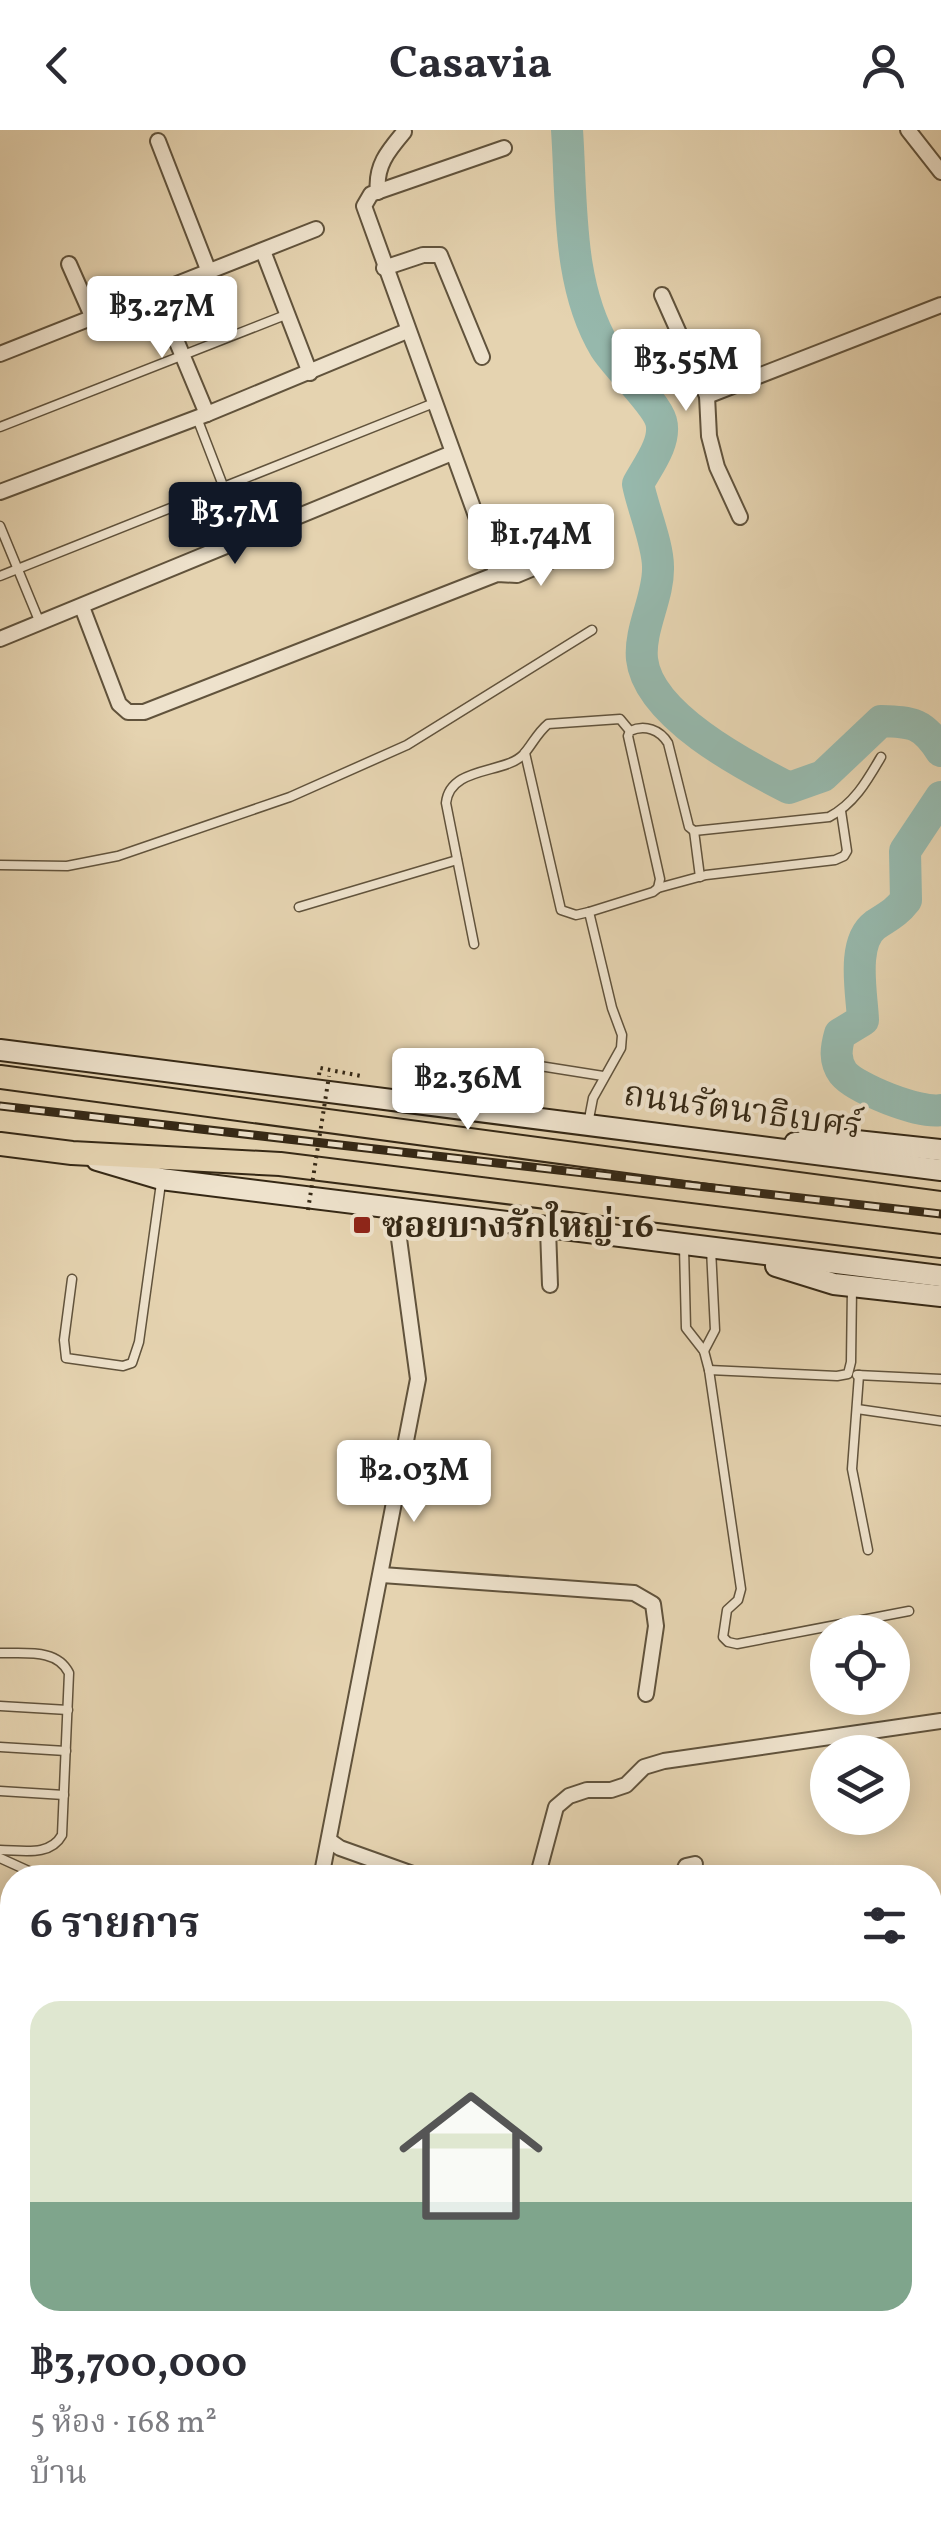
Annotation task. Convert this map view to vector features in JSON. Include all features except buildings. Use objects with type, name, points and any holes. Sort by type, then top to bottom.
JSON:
[{"type":"main road","name":"ถนนรัตนาธิเบศร์","points":[[0,1050],[941,1170]]},
{"type":"main road","name":"ถนนรัตนาธิเบศร์","points":[[10,1079],[941,1202]]},
{"type":"main road","points":[[738,1146],[847,1140],[941,1150]]},
{"type":"main road","points":[[0,1144],[72,1153],[280,1164],[941,1246]]},
{"type":"main road","points":[[72,1153],[161,1179],[941,1276]]},
{"type":"main road","points":[[718,1250],[834,1284],[941,1296]]},
{"type":"street","points":[[908,130],[941,172]]},
{"type":"street","points":[[378,192],[376,178],[382,159],[404,132]]},
{"type":"street","points":[[158,141],[210,272]]},
{"type":"street","points":[[496,574],[364,206],[371,194],[504,148]]},
{"type":"street","points":[[0,354],[316,229]]},
{"type":"street","points":[[264,251],[310,372]]},
{"type":"street","points":[[384,268],[424,255],[440,255],[482,356]]},
{"type":"street","points":[[69,264],[92,316]]},
{"type":"street","points":[[156,292],[183,356],[202,416]]},
{"type":"street","points":[[662,295],[707,396],[713,451],[740,516]]},
{"type":"street","points":[[707,396],[941,305]]},
{"type":"street","points":[[0,492],[202,416],[407,331]]},
{"type":"street","points":[[0,639],[452,454]]},
{"type":"street","points":[[82,607],[119,704],[128,712],[144,712],[496,574],[518,575],[578,549]]},
{"type":"street","points":[[324,1865],[418,1379],[395,1209]]},
{"type":"street","points":[[548,1229],[550,1286]]},
{"type":"street","points":[[382,1575],[634,1593],[653,1604],[656,1626],[646,1694]]},
{"type":"street","points":[[541,1865],[556,1807],[569,1796],[626,1785],[644,1767],[941,1721]]},
{"type":"street","points":[[330,1841],[388,1865]]},
{"type":"street","points":[[690,1865],[695,1864]]},
{"type":"lane","points":[[0,428],[288,314]]},
{"type":"lane","points":[[0,576],[434,404]]},
{"type":"lane","points":[[202,416],[223,488],[244,540]]},
{"type":"lane","points":[[0,526],[40,623]]},
{"type":"lane","points":[[0,865],[67,866],[118,856],[290,797],[406,745],[592,630]]},
{"type":"lane","points":[[474,944],[446,803],[450,790],[464,778],[525,753],[533,738],[548,724],[620,719],[630,731]]},
{"type":"lane","points":[[630,731],[656,730],[668,743],[689,827],[694,831],[700,877]]},
{"type":"lane","points":[[630,731],[658,867],[658,888]]},
{"type":"lane","points":[[525,753],[561,910],[576,915],[700,877],[834,860],[847,850],[841,811]]},
{"type":"lane","points":[[694,831],[829,817],[841,811],[864,787],[881,757]]},
{"type":"lane","points":[[299,907],[457,860]]},
{"type":"lane","points":[[588,1124],[592,1098],[621,1048],[622,1035],[589,912]]},
{"type":"lane","points":[[508,1062],[603,1076]]},
{"type":"lane","points":[[72,1279],[64,1340],[66,1358],[123,1366],[132,1363],[139,1342],[161,1179]]},
{"type":"lane","points":[[684,1246],[686,1328],[704,1351],[709,1370],[742,1589],[738,1600],[727,1610],[724,1637],[737,1644],[908,1611]]},
{"type":"lane","points":[[704,1351],[715,1330],[718,1250]]},
{"type":"lane","points":[[848,1374],[852,1286]]},
{"type":"lane","points":[[709,1370],[941,1379]]},
{"type":"lane","points":[[859,1375],[852,1468],[868,1550]]},
{"type":"lane","points":[[857,1409],[941,1421]]},
{"type":"lane","points":[[0,1653],[54,1656],[64,1662],[69,1673],[62,1835],[48,1850],[0,1850]]},
{"type":"lane","points":[[0,1706],[68,1710]]},
{"type":"lane","points":[[0,1748],[66,1750]]},
{"type":"lane","points":[[0,1792],[64,1795]]},
{"type":"path","points":[[308,1210],[329,1076],[319,1075],[320,1068],[362,1074]]},
{"type":"waterway","points":[[567,130],[574,242],[584,297],[605,348],[661,421],[659,446],[638,484],[658,567],[642,648],[648,680],[661,700],[701,736],[789,788],[823,776],[881,721],[916,726],[941,751]]},
{"type":"waterway","points":[[941,797],[905,851],[906,900],[875,925],[863,944],[863,1020],[840,1034],[837,1054],[843,1073],[861,1086],[904,1104],[941,1110]]},
{"type":"railway","points":[[0,1106],[941,1214]]},
{"type":"place","name":"ซอยบางรักใหญ่ 16","points":[[362,1225]]}]
